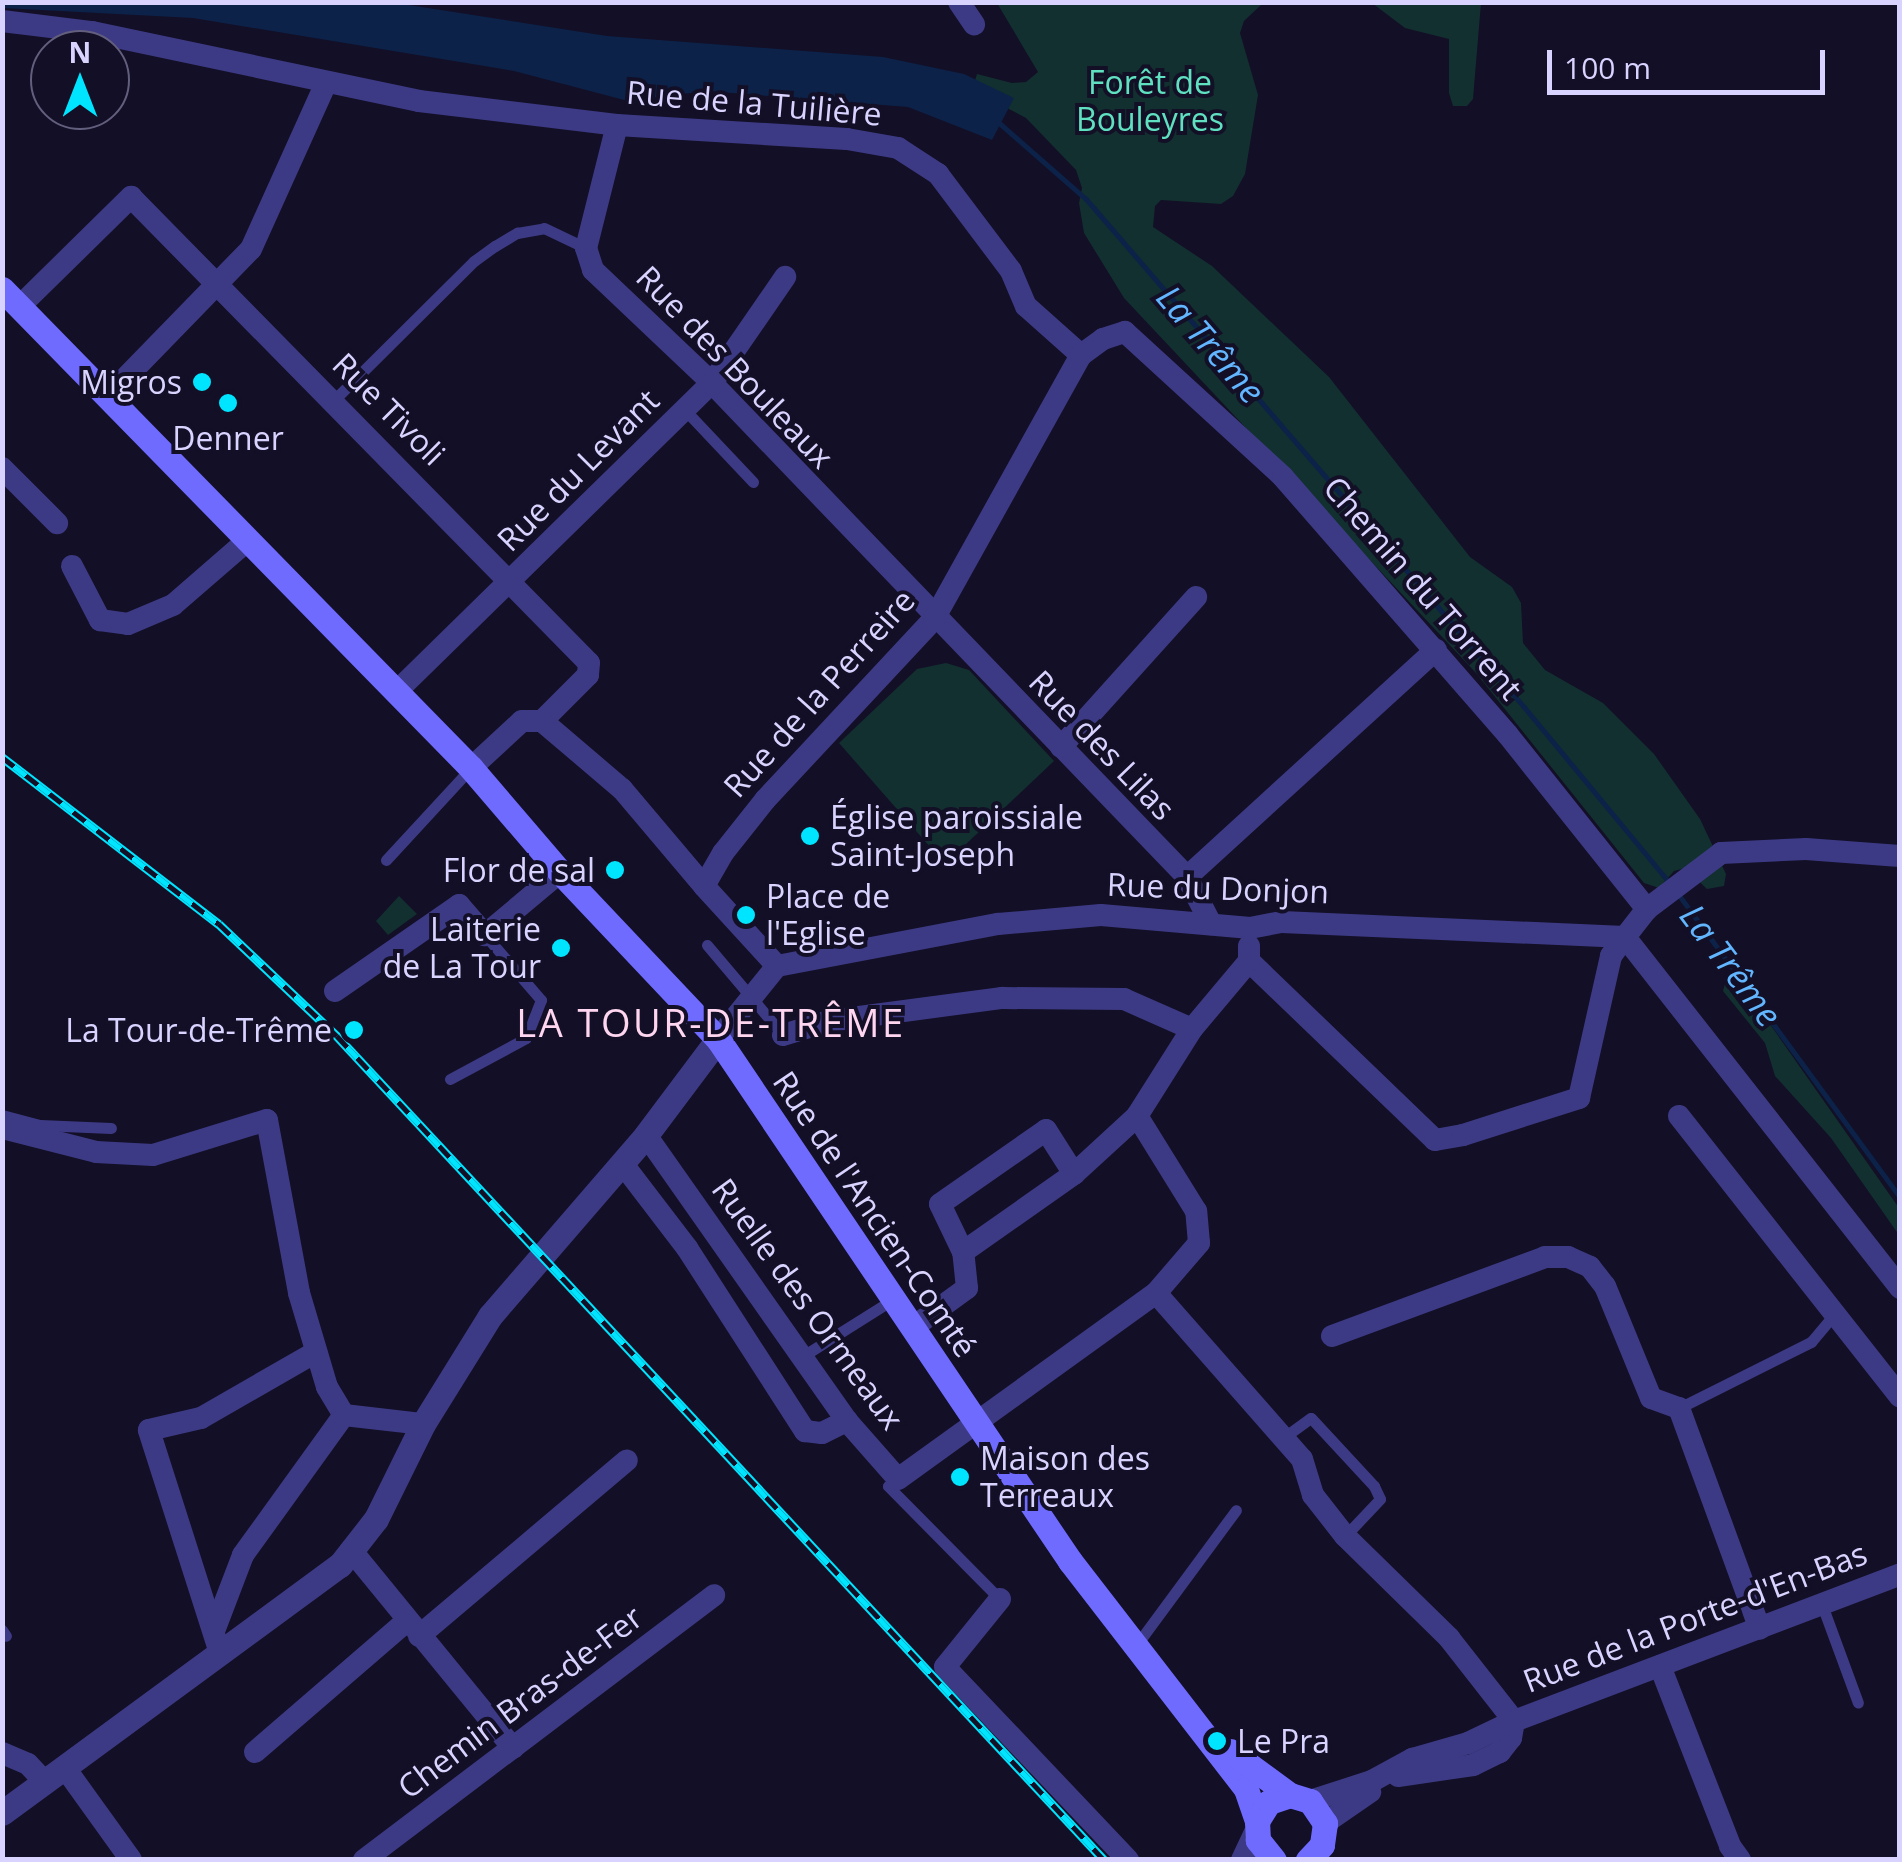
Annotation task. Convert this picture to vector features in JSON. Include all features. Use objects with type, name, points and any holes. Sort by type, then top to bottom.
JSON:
[{"type":"main road","name":"Rue de l'Ancien-Comté","points":[[11,297],[471,768],[560,872],[718,1039],[1070,1562],[1208,1734],[1246,1789],[1262,1849],[1274,1860]]},
{"type":"main road","name":"Rue de l'Ancien-Comté","points":[[1208,1734],[1300,1798],[1321,1847]]},
{"type":"main road","points":[[1256,1826],[1269,1802],[1300,1798]]},
{"type":"street","points":[[959,2],[974,24]]},
{"type":"street","name":"Rue de la Tuilière","points":[[2,21],[92,32],[419,101],[616,125],[847,139],[898,148],[938,174],[1011,272],[1026,306],[1082,355]]},
{"type":"street","points":[[107,396],[257,241],[326,84]]},
{"type":"street","points":[[586,248],[616,125]]},
{"type":"street","name":"Rue Tivoli","points":[[11,297],[131,197],[591,666],[588,675],[542,721]]},
{"type":"street","name":"Rue des Bouleaux","points":[[586,248],[594,270],[712,383],[934,619]]},
{"type":"street","name":"Rue du Levant","points":[[396,692],[712,383],[785,277]]},
{"type":"street","name":"Chemin du Torrent","points":[[1082,355],[1103,339],[1124,332],[1283,477],[1652,905]]},
{"type":"street","name":"Rue de la Perreire","points":[[704,886],[722,853],[765,800],[934,619],[1082,355]]},
{"type":"street","points":[[2,468],[57,522]]},
{"type":"street","points":[[72,566],[100,620],[128,624],[173,605],[248,540]]},
{"type":"street","points":[[1061,747],[1196,597]]},
{"type":"street","name":"Rue des Lilas","points":[[934,619],[1187,878],[1211,924]]},
{"type":"street","points":[[1187,878],[1436,650]]},
{"type":"street","points":[[2,1813],[55,1775],[217,1642],[340,1566],[376,1519],[422,1424],[490,1316],[646,1135],[777,966],[622,788],[542,721],[522,721],[471,768]]},
{"type":"street","points":[[1248,961],[1435,1140],[1464,1135],[1579,1098],[1611,956],[1652,905],[1713,860],[1738,849],[1900,856]]},
{"type":"street","points":[[335,991],[459,905],[485,935],[560,872]]},
{"type":"street","name":"Rue du Donjon","points":[[777,966],[1046,918],[1101,916],[1250,928],[1282,922],[1625,937]]},
{"type":"street","points":[[964,1252],[1074,1174],[1137,1116],[1192,1028],[1248,961],[1250,928]]},
{"type":"street","points":[[1625,937],[1900,1288]]},
{"type":"street","points":[[783,1035],[829,1022],[1002,998],[1124,999],[1192,1028]]},
{"type":"street","name":"Ruelle des Ormeaux","points":[[646,1135],[848,1422],[898,1479],[1156,1293],[1199,1243],[1201,1228],[1196,1211],[1137,1116]]},
{"type":"street","points":[[1678,1116],[1900,1397]]},
{"type":"street","points":[[2,1128],[96,1152],[153,1156],[268,1120],[300,1293],[327,1387],[344,1415]]},
{"type":"street","points":[[912,1328],[967,1288],[964,1252],[940,1204],[1046,1130],[1074,1174]]},
{"type":"street","points":[[622,1163],[687,1248],[805,1431],[822,1433],[848,1422]]},
{"type":"street","points":[[1332,1336],[1545,1257],[1568,1257],[1590,1267],[1604,1286],[1651,1398],[1679,1408],[1760,1629]]},
{"type":"street","points":[[1156,1293],[1302,1459],[1313,1495],[1346,1536],[1449,1638],[1514,1721]]},
{"type":"street","points":[[217,1642],[149,1430],[201,1418],[316,1352]]},
{"type":"street","points":[[344,1415],[422,1424]]},
{"type":"street","points":[[217,1642],[243,1555],[344,1415]]},
{"type":"street","points":[[255,1752],[628,1460]]},
{"type":"street","points":[[351,1550],[514,1748]]},
{"type":"street","name":"Rue de la Porte-d'En-Bas","points":[[1300,1798],[1372,1781],[1412,1759],[1493,1734],[1514,1721],[1900,1574]]},
{"type":"street","name":"Chemin Bras-de-Fer","points":[[364,1860],[714,1595]]},
{"type":"street","points":[[1000,1598],[945,1667],[1128,1860]]},
{"type":"street","points":[[1660,1666],[1730,1846],[1740,1860]]},
{"type":"street","name":"Rue de la Porte-d'En-Bas","points":[[1321,1847],[1402,1774],[1473,1766],[1500,1752],[1510,1738],[1514,1721]]},
{"type":"street","points":[[2,1754],[55,1775],[131,1860]]},
{"type":"street","points":[[1242,1860],[1256,1826]]},
{"type":"lane","points":[[334,400],[474,261],[495,246],[517,233],[544,228],[586,248]]},
{"type":"lane","points":[[685,410],[753,482]]},
{"type":"lane","points":[[386,860],[471,768]]},
{"type":"lane","points":[[450,1079],[526,1038],[542,1000],[485,935]]},
{"type":"lane","points":[[706,944],[753,994],[783,1035]]},
{"type":"lane","points":[[2,1115],[40,1125],[111,1128]]},
{"type":"lane","points":[[803,1356],[893,1300]]},
{"type":"lane","points":[[1679,1408],[1811,1342],[1833,1316]]},
{"type":"lane","points":[[1283,1438],[1311,1418],[1374,1486],[1380,1499],[1346,1536]]},
{"type":"lane","points":[[898,1479],[888,1486],[1000,1598]]},
{"type":"lane","points":[[1135,1647],[1236,1510]]},
{"type":"lane","points":[[1822,1605],[1858,1702]]},
{"type":"green space","name":"Forêt de Bouleyres","points":[[997,3],[1276,3],[1261,5],[1244,21],[1240,33],[1258,95],[1245,174],[1233,196],[1221,204],[1161,200],[1155,206],[1153,227],[1212,266],[1329,377],[1470,557],[1512,587],[1521,603],[1523,643],[1545,670],[1603,703],[1654,754],[1700,819],[1726,874],[1724,886],[1707,889],[1685,868],[1674,871],[1659,888],[1644,883],[1476,673],[1124,298],[1084,233],[1079,203],[1082,188],[1076,170],[1026,118],[990,99],[974,84],[977,74],[1012,83],[1026,82],[1038,72]]},
{"type":"green space","points":[[1372,3],[1481,3],[1473,99],[1467,106],[1453,106],[1449,93],[1449,39],[1405,28]]},
{"type":"green space","points":[[946,663],[969,670],[1054,761],[945,864],[839,743],[917,669]]},
{"type":"green space","points":[[399,896],[417,914],[388,935],[376,921]]},
{"type":"green space","points":[[1726,980],[1741,983],[1899,1208],[1899,1235],[1831,1138],[1775,1076],[1765,1043],[1723,991]]},
{"type":"water","points":[[2,3],[396,3],[607,36],[883,57],[964,74],[1014,98],[992,140],[908,107],[706,91],[628,101],[514,71],[193,18],[3,8]]},
{"type":"waterway","name":"La Trême","points":[[998,122],[1086,199],[1524,707],[1671,885]]},
{"type":"waterway","name":"La Trême","points":[[1678,894],[1900,1197]]},
{"type":"railway","points":[[2,757],[219,924],[337,1036],[1104,1860]]},
{"type":"place","name":"Migros","points":[[202,382]]},
{"type":"place","name":"Denner","points":[[228,403]]},
{"type":"place","name":"Église paroissiale Saint-Joseph","points":[[810,836]]},
{"type":"place","name":"Flor de sal","points":[[615,870]]},
{"type":"place","name":"Place de l'Eglise","points":[[746,915]]},
{"type":"place","name":"Laiterie de La Tour","points":[[561,948]]},
{"type":"place","name":"La Tour-de-Trême","points":[[354,1030]]},
{"type":"place","name":"Maison des Terreaux","points":[[960,1477]]},
{"type":"place","name":"Le Pra","points":[[1217,1741]]},
{"type":"district","name":"LA TOUR-DE-TRÊME","points":[[711,1023]]}]
